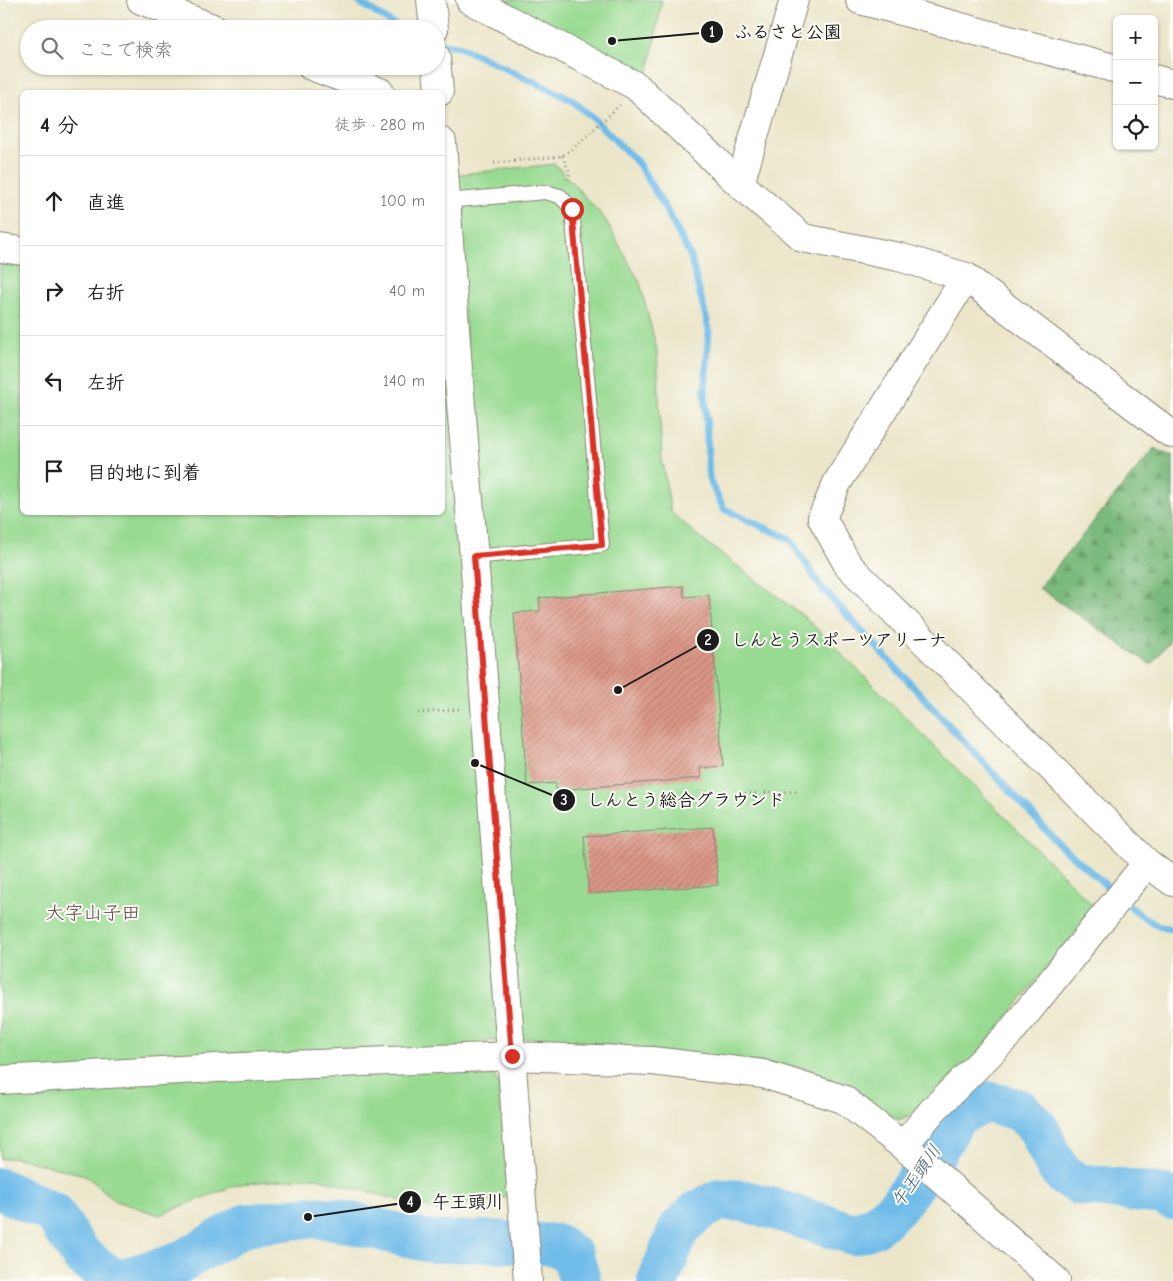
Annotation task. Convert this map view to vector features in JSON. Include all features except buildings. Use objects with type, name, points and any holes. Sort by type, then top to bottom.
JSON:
[{"type":"street","points":[[141,0],[191,20]]},
{"type":"street","points":[[470,0],[636,86],[740,184],[803,238],[898,257],[966,278],[1171,424]]},
{"type":"street","points":[[740,184],[794,0]]},
{"type":"street","points":[[860,0],[1113,68]]},
{"type":"street","points":[[335,75],[375,90]]},
{"type":"street","points":[[438,75],[439,90]]},
{"type":"street","points":[[1158,80],[1173,84]]},
{"type":"street","points":[[445,177],[450,367],[474,556],[528,1281]]},
{"type":"street","points":[[0,248],[20,252]]},
{"type":"street","points":[[966,278],[837,483],[822,518],[848,565],[1147,863],[1173,882]]},
{"type":"street","points":[[919,1160],[932,1110],[1010,1033],[1147,863]]},
{"type":"street","points":[[0,1080],[216,1068],[512,1056],[652,1061],[763,1074],[843,1099],[919,1160],[1056,1281]]},
{"type":"lane","points":[[447,201],[545,192],[560,196],[572,209],[602,545],[474,556]]},
{"type":"path","points":[[494,164],[562,156],[578,144],[618,107]]},
{"type":"path","points":[[418,713],[461,709],[462,718]]},
{"type":"path","points":[[734,794],[799,791]]},
{"type":"green space","points":[[493,0],[662,0],[647,81]]},
{"type":"green space","points":[[555,164],[605,219],[640,283],[657,351],[662,461],[671,512],[699,537],[807,619],[1095,907],[963,1072],[911,1115],[898,1120],[859,1092],[806,1068],[544,1038],[485,1040],[490,1071],[499,1083],[509,1197],[436,1210],[313,1177],[239,1184],[159,1215],[116,1201],[85,1175],[12,1157],[0,1159],[0,260],[20,263],[20,515],[445,515],[445,390],[471,390],[452,175]]},
{"type":"green space","points":[[1154,448],[1173,457],[1173,636],[1151,665],[1039,588]]},
{"type":"waterway","points":[[356,0],[387,20]]},
{"type":"waterway","points":[[445,44],[458,46],[572,100],[638,163],[662,202],[690,255],[709,329],[705,391],[709,479],[724,509],[790,539],[821,587],[1061,846],[1115,893]]},
{"type":"waterway","points":[[1123,900],[1152,923],[1173,929]]},
{"type":"waterway","name":"午王頭川","points":[[658,1281],[679,1229],[695,1213],[719,1200],[745,1201],[853,1234],[874,1227],[897,1207],[934,1155],[957,1115],[987,1102],[1020,1110],[1038,1128],[1055,1164],[1065,1176],[1079,1184],[1158,1194],[1173,1199]]},
{"type":"waterway","name":"午王頭川","points":[[0,1189],[53,1213],[81,1255],[115,1281],[177,1264],[245,1225],[308,1217],[335,1219],[431,1242],[491,1241],[558,1245],[573,1257],[580,1281]]},
{"type":"place","name":"ふるさと公園","points":[[612,41]]},
{"type":"place","name":"しんとうスポーツアリーナ","points":[[618,690]]},
{"type":"place","name":"しんとう総合グラウンド","points":[[475,763]]},
{"type":"place","name":"午王頭川","points":[[308,1217]]},
{"type":"district","name":"大字山子田","points":[[93,912]]},
{"type":"route","points":[[512,1056],[474,556],[602,545],[572,209]]}]
